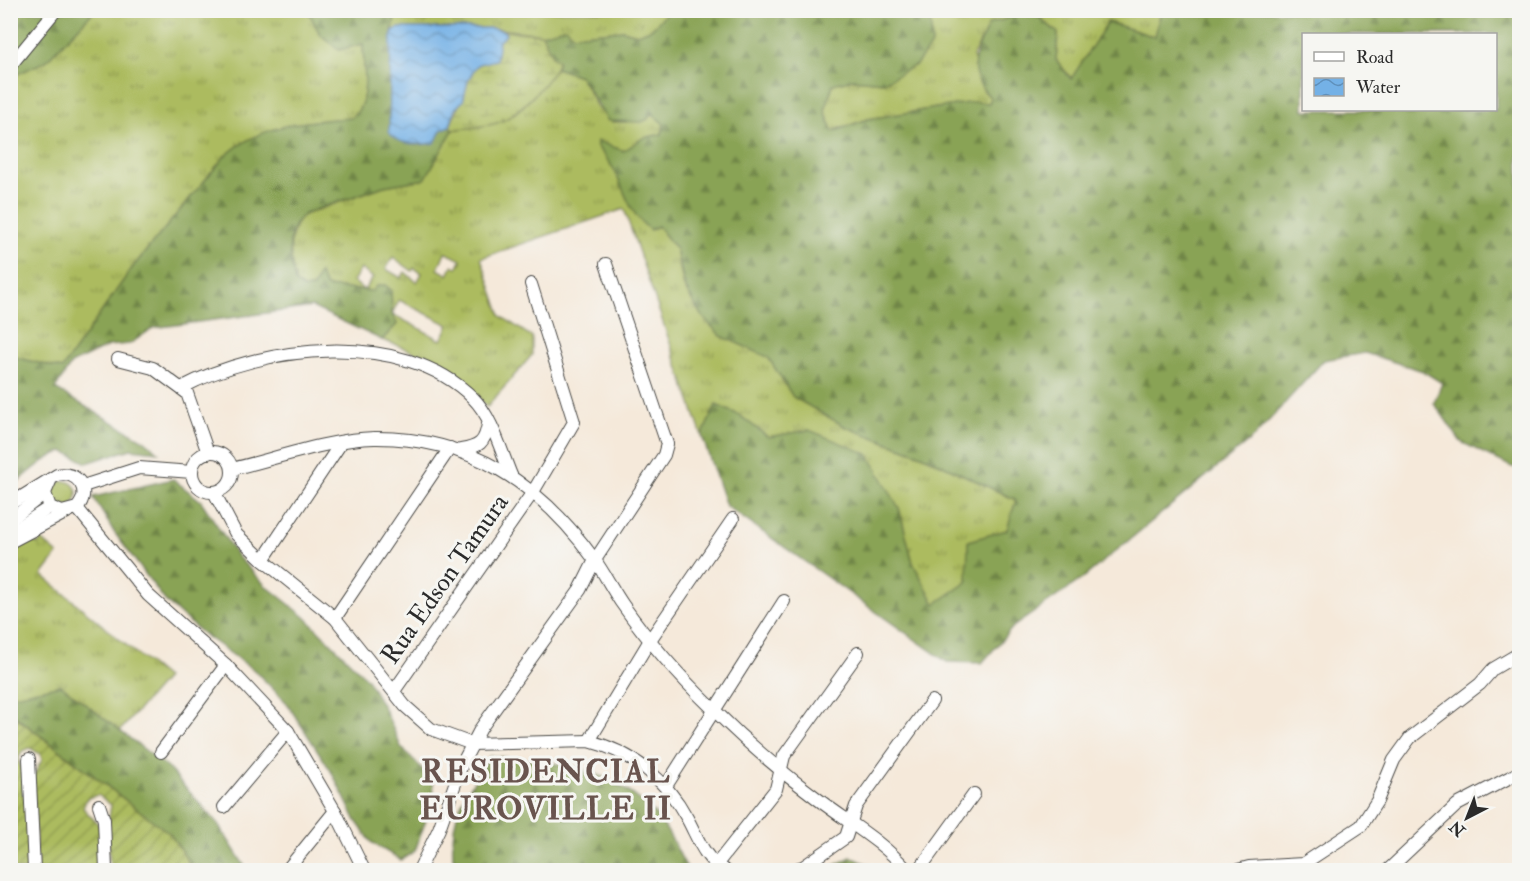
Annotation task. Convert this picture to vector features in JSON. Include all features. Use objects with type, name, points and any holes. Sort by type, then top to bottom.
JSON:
[{"type":"street","points":[[10,66],[56,10]]},
{"type":"street","points":[[419,870],[439,829],[472,744],[580,590],[595,560],[664,455],[667,444],[606,264]]},
{"type":"street","name":"Rua Edson Tamura","points":[[394,691],[533,492],[574,422],[531,284]]},
{"type":"street","points":[[181,388],[201,377],[262,358],[319,353],[381,352],[429,367],[450,378],[475,400],[489,423],[511,475]]},
{"type":"street","points":[[118,359],[153,368],[188,393],[208,453]]},
{"type":"street","points":[[455,449],[477,448],[486,437],[489,423]]},
{"type":"street","points":[[232,469],[341,443],[372,438],[418,441],[455,449],[511,475],[533,492],[563,521],[595,560],[650,640],[713,709],[781,771],[878,842],[907,870]]},
{"type":"street","points":[[263,560],[341,443]]},
{"type":"street","points":[[335,618],[455,449]]},
{"type":"street","points":[[208,453],[220,454],[232,469],[226,487],[214,492],[201,489],[196,484],[192,472],[199,458],[208,453]]},
{"type":"street","points":[[83,486],[139,468],[192,472]]},
{"type":"street","points":[[10,504],[51,479],[69,474],[83,486],[83,498],[72,510],[10,542]]},
{"type":"street","points":[[10,533],[46,499],[51,479]]},
{"type":"street","points":[[214,492],[236,534],[263,560],[335,618],[405,706],[431,729],[472,744],[589,741],[607,746],[626,756],[666,786],[688,819],[700,845],[720,868],[776,789],[784,756],[858,653]]},
{"type":"street","points":[[27,494],[72,510],[148,595],[226,665],[288,732],[335,811],[364,870]]},
{"type":"street","points":[[10,520],[46,499]]},
{"type":"street","points":[[589,741],[650,640],[733,519]]},
{"type":"street","points":[[666,786],[784,601]]},
{"type":"street","points":[[1238,870],[1303,864],[1360,826],[1377,801],[1394,760],[1410,738],[1480,684],[1493,669],[1520,653]]},
{"type":"street","points":[[161,752],[226,665]]},
{"type":"street","points":[[793,870],[837,845],[846,837],[856,806],[932,701]]},
{"type":"street","points":[[224,807],[288,732]]},
{"type":"street","points":[[30,759],[34,870]]},
{"type":"street","points":[[1388,870],[1457,805],[1520,772]]},
{"type":"street","points":[[919,870],[974,794]]},
{"type":"street","points":[[99,805],[104,820],[106,870]]},
{"type":"street","points":[[287,870],[335,811]]},
{"type":"green space","points":[[670,10],[917,10],[930,15],[932,44],[916,65],[884,82],[853,79],[833,84],[825,110],[832,131],[835,131],[868,119],[974,102],[989,103],[991,98],[977,80],[975,71],[976,53],[984,34],[989,24],[1031,11],[1058,33],[1056,60],[1071,79],[1108,22],[1155,37],[1161,11],[1519,11],[1519,468],[1512,467],[1461,442],[1434,403],[1442,383],[1423,371],[1365,353],[1324,360],[1255,436],[1082,579],[1013,627],[982,663],[947,662],[726,506],[702,436],[716,405],[739,415],[768,437],[809,430],[868,454],[899,508],[913,563],[935,604],[967,582],[968,541],[1007,530],[1016,500],[922,455],[846,427],[793,397],[768,357],[721,336],[701,315],[685,287],[676,249],[658,226],[650,230],[642,223],[627,199],[616,173],[597,146],[597,141],[624,151],[643,138],[662,134],[664,124],[651,113],[648,119],[642,122],[608,121],[580,76],[556,68],[558,61],[552,56],[542,34],[566,27],[573,35],[623,30],[637,34],[651,29]]},
{"type":"green space","points":[[11,11],[94,11],[46,61],[11,77]]},
{"type":"green space","points":[[94,11],[308,11],[320,34],[339,50],[363,43],[365,84],[362,103],[358,112],[351,118],[284,126],[254,137],[225,156],[132,268],[62,369],[11,356],[10,77],[46,61]]},
{"type":"green space","points":[[308,11],[391,11],[395,16],[391,38],[441,130],[450,126],[453,130],[425,179],[384,186],[309,212],[300,218],[291,234],[290,253],[295,282],[303,288],[313,288],[319,273],[326,287],[372,291],[377,286],[385,285],[391,290],[392,314],[397,324],[382,340],[312,307],[153,328],[130,344],[108,346],[71,364],[55,389],[144,440],[158,452],[131,449],[87,463],[63,451],[42,462],[11,487],[10,484],[21,478],[11,466],[11,356],[62,369],[132,268],[225,156],[239,145],[284,126],[351,118],[358,112],[365,84],[363,44],[339,50],[320,34]]},
{"type":"green space","points":[[391,11],[670,11],[651,29],[637,34],[623,30],[573,35],[568,29],[542,34],[491,28],[399,28],[393,31],[395,16]]},
{"type":"green space","points":[[917,11],[1031,11],[989,24],[973,56],[983,90],[991,98],[989,103],[974,102],[868,119],[832,131],[825,110],[833,84],[853,79],[884,82],[930,16]]},
{"type":"green space","points":[[1033,11],[1161,11],[1155,37],[1108,22],[1072,79],[1056,60],[1058,33]]},
{"type":"green space","points":[[504,31],[542,34],[552,56],[558,61],[555,69],[534,96],[507,118],[489,125],[453,130],[450,126],[470,77],[480,64],[496,60],[499,41],[506,35]]},
{"type":"green space","points":[[556,68],[580,76],[597,107],[612,122],[626,122],[651,112],[664,124],[662,134],[643,138],[624,151],[597,146],[616,173],[636,215],[650,229],[658,226],[676,249],[684,287],[701,315],[721,336],[768,357],[793,397],[846,427],[922,455],[1016,500],[1007,530],[968,541],[968,582],[935,604],[913,563],[899,508],[809,430],[768,437],[739,415],[716,405],[702,436],[624,209],[481,258],[501,316],[532,337],[532,355],[487,407],[464,384],[440,366],[382,340],[397,324],[392,314],[391,290],[385,285],[377,286],[372,291],[326,287],[319,273],[313,288],[303,288],[295,282],[290,248],[293,232],[301,216],[384,186],[425,179],[453,130],[490,125],[509,117],[532,98]],"holes":[[[445,252],[461,260],[457,268],[453,265],[448,275],[438,269]],[[393,257],[412,271],[414,268],[422,273],[417,282],[405,272],[401,278],[386,269]],[[361,269],[373,278],[364,290],[353,281]],[[399,300],[449,325],[441,340],[392,314]]]},
{"type":"green space","points":[[173,479],[201,501],[238,557],[265,585],[304,616],[367,679],[386,712],[401,747],[433,780],[434,797],[415,851],[401,860],[372,843],[356,821],[331,771],[286,702],[254,670],[203,634],[166,602],[114,532],[93,497]]},
{"type":"green space","points":[[64,481],[73,485],[77,494],[73,503],[64,507],[55,503],[51,494],[55,485]]},
{"type":"green space","points":[[23,539],[39,544],[40,539],[58,554],[42,575],[166,678],[120,731],[61,685],[11,696],[10,545]]},
{"type":"green space","points":[[61,685],[167,767],[218,824],[247,870],[194,870],[170,834],[11,713],[10,696]]},
{"type":"green space","points":[[10,713],[170,834],[194,870],[110,870],[108,825],[111,805],[98,795],[87,798],[83,808],[98,824],[101,832],[103,870],[37,870],[33,776],[42,760],[40,754],[30,748],[22,751],[18,760],[24,775],[30,870],[11,870]]},
{"type":"green space","points":[[490,756],[578,768],[617,784],[636,797],[660,820],[688,870],[565,868],[478,870],[453,858],[454,827],[461,803]]},
{"type":"green space","points":[[851,857],[880,870],[826,870]]},
{"type":"water","points":[[399,28],[491,28],[504,31],[506,35],[499,41],[496,60],[479,64],[475,68],[468,81],[463,101],[455,109],[450,126],[441,130],[435,143],[403,142],[389,132],[391,38],[393,31]]},
{"type":"district","name":"RESIDENCIAL EUROVILLE II","points":[[546,790]]}]
